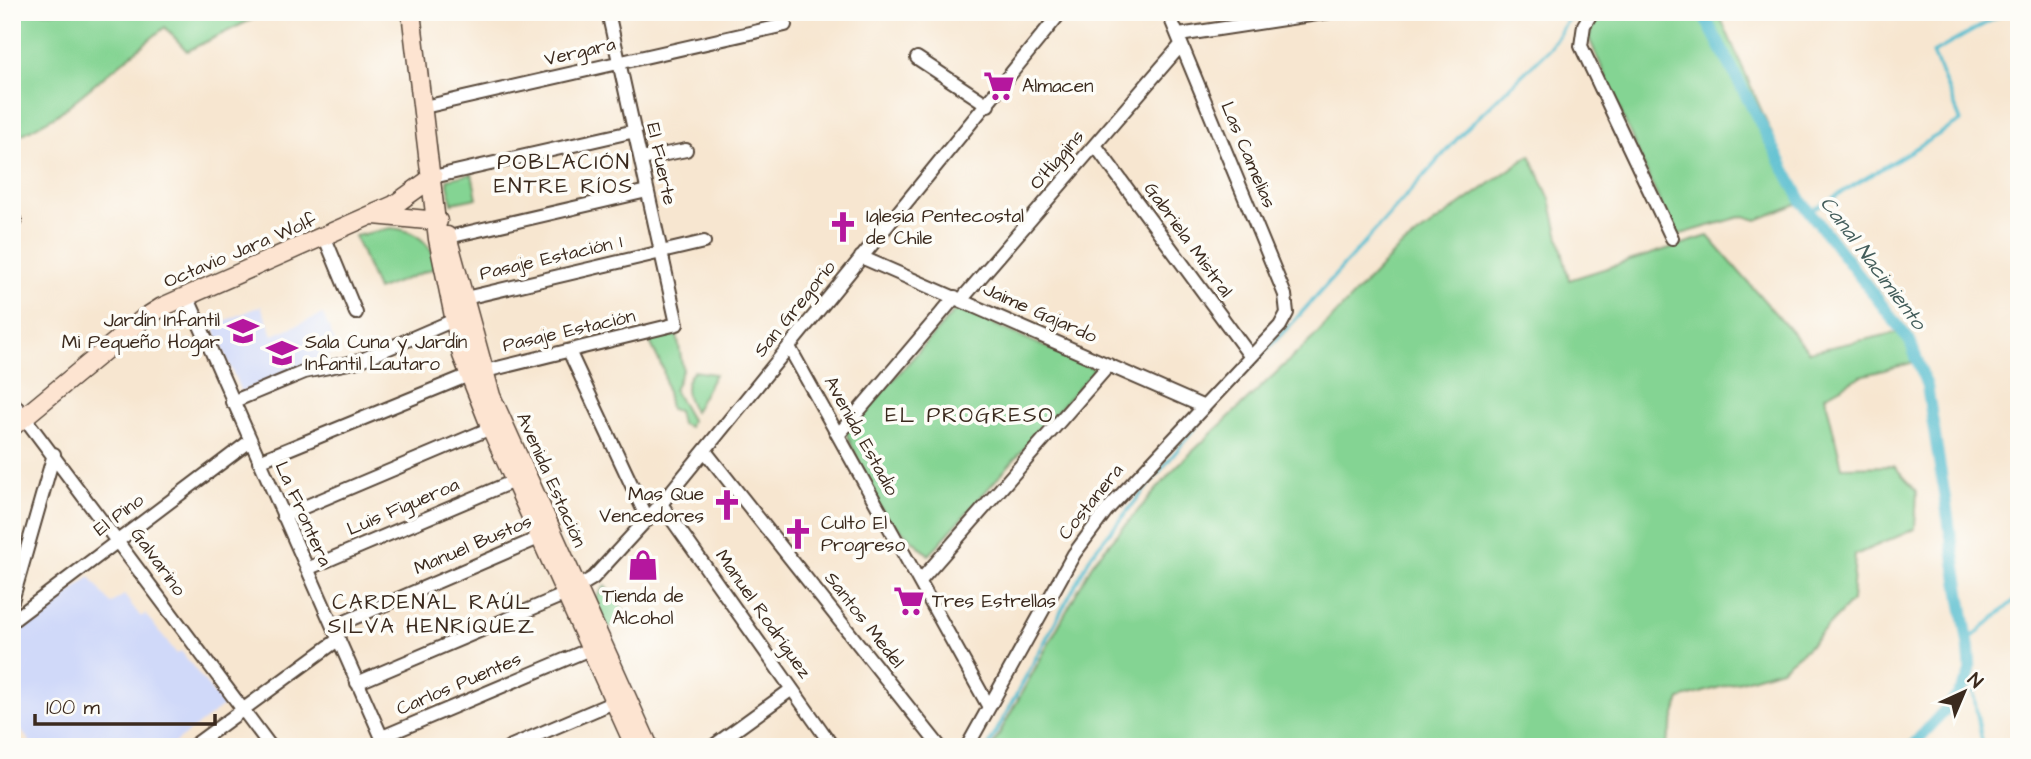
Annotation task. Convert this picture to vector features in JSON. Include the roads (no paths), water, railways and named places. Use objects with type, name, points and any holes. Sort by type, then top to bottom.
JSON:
[{"type":"street","name":"Avenida Estación","points":[[411,12],[441,232],[456,307],[476,373],[491,396],[545,535],[571,592],[649,747]]},
{"type":"street","name":"El Fuerte","points":[[608,12],[677,324]]},
{"type":"street","name":"San Gregorio","points":[[357,683],[571,592],[593,578],[648,520],[1061,12]]},
{"type":"street","name":"Las Camelias","points":[[1168,12],[1285,295],[1287,313]]},
{"type":"street","points":[[1180,40],[1330,12]]},
{"type":"street","points":[[1592,12],[1584,25],[1581,46],[1672,238]]},
{"type":"street","name":"Vergara","points":[[424,107],[785,25]]},
{"type":"street","name":"O'Higgins","points":[[839,434],[1095,145],[1180,40]]},
{"type":"street","points":[[917,58],[988,105]]},
{"type":"street","points":[[433,177],[635,131]]},
{"type":"street","name":"Gabriela Mistral","points":[[1095,145],[1251,357]]},
{"type":"street","points":[[640,159],[686,150]]},
{"type":"street","name":"Octavio Jara Wolf","points":[[18,422],[143,319],[187,296],[374,215],[405,199],[433,177]]},
{"type":"street","points":[[374,215],[441,232],[648,191]]},
{"type":"street","points":[[325,238],[356,313]]},
{"type":"street","name":"Pasaje Estación 1","points":[[232,402],[304,372],[359,361],[456,307],[704,242]]},
{"type":"street","name":"Jaime Gajardo","points":[[861,257],[1202,407]]},
{"type":"street","name":"La Frontera","points":[[187,296],[384,742]]},
{"type":"street","name":"Avenida Estación","points":[[456,307],[491,428],[514,481],[545,535]]},
{"type":"street","name":"Costanera","points":[[967,747],[1074,554],[1105,511],[1280,326],[1287,313]]},
{"type":"street","name":"Pasaje Estación","points":[[259,461],[476,373],[677,324]]},
{"type":"street","name":"Avenida Estadio","points":[[789,347],[989,707]]},
{"type":"street","points":[[569,351],[648,520]]},
{"type":"street","points":[[920,581],[1109,365]]},
{"type":"street","name":"Galvarino","points":[[12,401],[18,422],[54,454],[271,747]]},
{"type":"street","points":[[283,516],[491,428]]},
{"type":"street","name":"El Pino","points":[[12,621],[250,441]]},
{"type":"street","name":"Santos Medel","points":[[705,451],[940,747]]},
{"type":"street","points":[[12,601],[54,454]]},
{"type":"street","name":"Luis Figueroa","points":[[307,569],[514,481]]},
{"type":"street","name":"Manuel Rodríguez","points":[[661,504],[833,747]]},
{"type":"street","name":"Manuel Bustos","points":[[333,627],[545,535]]},
{"type":"street","name":"Avenida Estación","points":[[571,592],[590,649],[635,747]]},
{"type":"street","points":[[192,747],[339,639]]},
{"type":"street","name":"Carlos Puentes","points":[[384,742],[590,649]]},
{"type":"street","points":[[712,747],[792,689]]},
{"type":"street","points":[[509,747],[614,702]]},
{"type":"waterway","points":[[1238,380],[1465,130],[1550,48],[1573,12]]},
{"type":"waterway","name":"Canal Nacimiento","points":[[1702,12],[1802,202],[1910,341],[1927,386],[1970,668],[1962,690],[1912,747]]},
{"type":"waterway","points":[[1809,212],[1961,121],[1933,53],[2006,12]]},
{"type":"waterway","points":[[988,747],[1092,554],[1220,398]]},
{"type":"waterway","points":[[1968,641],[2019,596]]},
{"type":"waterway","points":[[1970,674],[1983,747]]},
{"type":"place","name":"Almacen","points":[[999,86]]},
{"type":"place","name":"Iglesia Pentecostal de Chile","points":[[843,227]]},
{"type":"place","name":"Jardín Infantil Mi Pequeño Hogar","points":[[243,331]]},
{"type":"place","name":"Sala Cuna y Jardín Infantil Lautaro","points":[[282,353]]},
{"type":"place","name":"Mas Que Vencedores","points":[[727,505]]},
{"type":"place","name":"Culto El Progreso","points":[[798,534]]},
{"type":"place","name":"Tienda de Alcohol","points":[[643,565]]},
{"type":"place","name":"Tres Estrellas","points":[[909,601]]},
{"type":"district","name":"POBLACIÓN ENTRE RÍOS","points":[[564,174]]},
{"type":"district","name":"EL PROGRESO","points":[[970,415]]},
{"type":"district","name":"CARDENAL RAÚL SILVA HENRÍQUEZ","points":[[432,614]]}]
